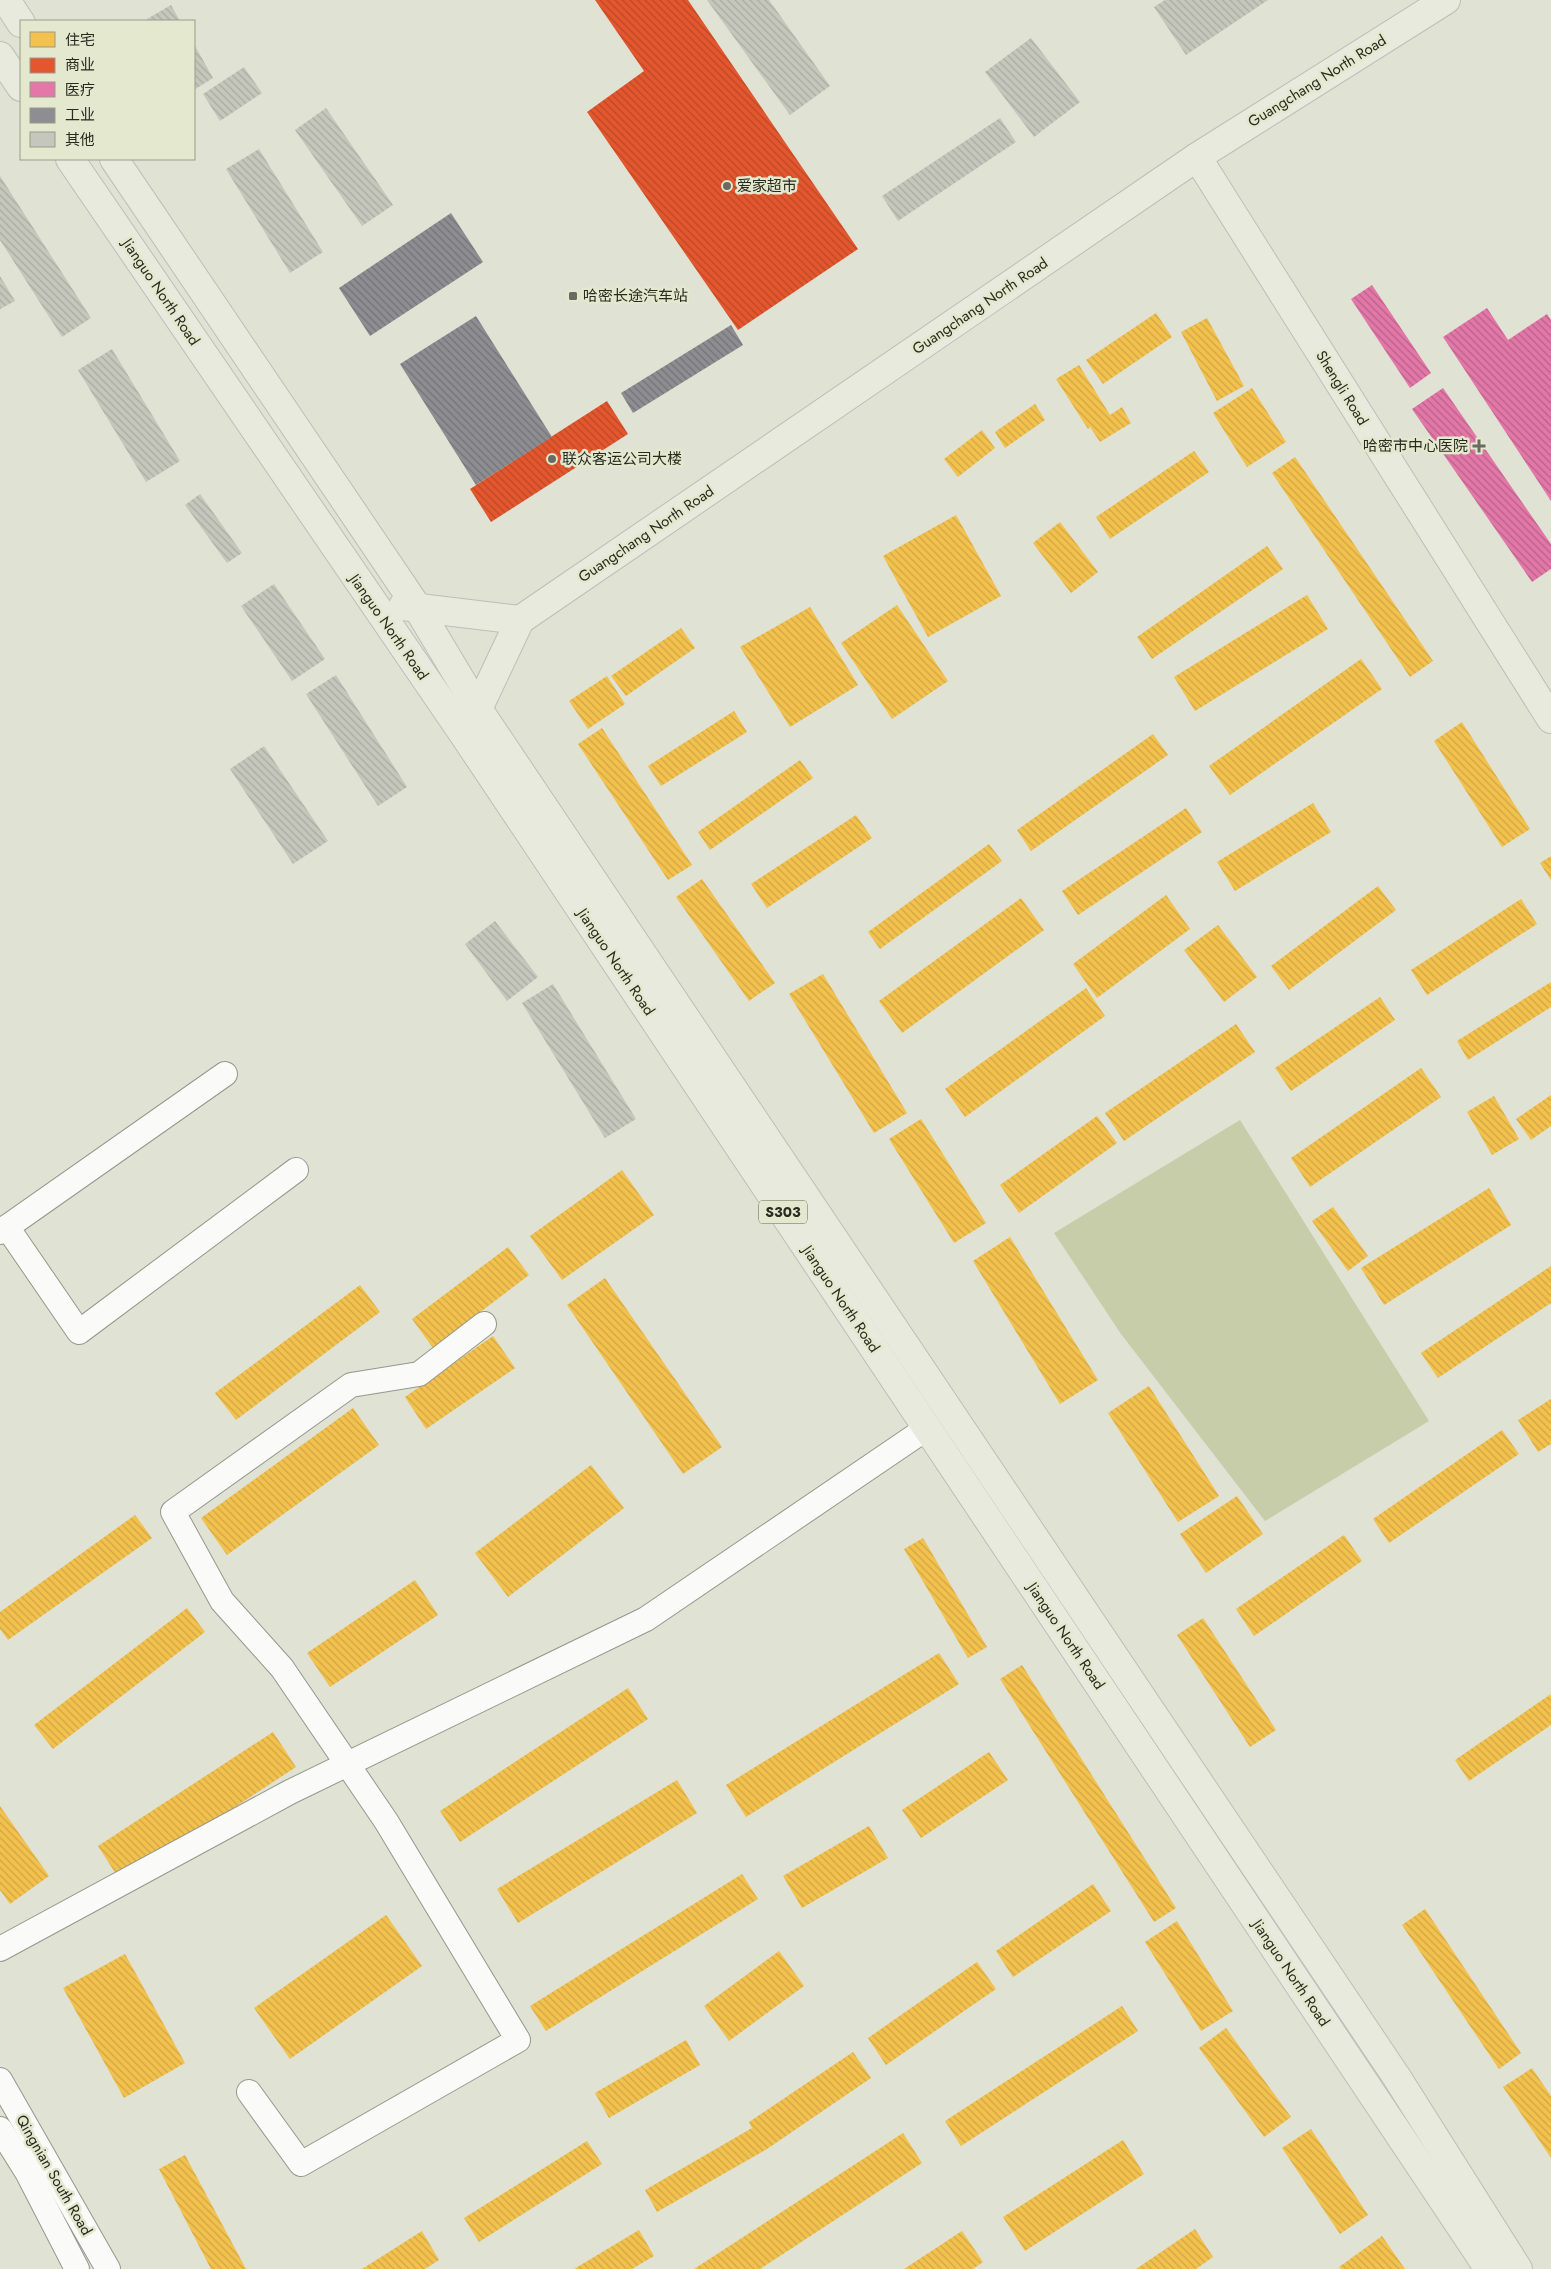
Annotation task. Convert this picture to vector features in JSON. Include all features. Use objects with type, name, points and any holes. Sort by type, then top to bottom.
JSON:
[{"type":"main road","points":[[6,0],[20,21]]},
{"type":"main road","name":"Guangchang North Road","points":[[520,620],[1197,157],[1446,0]]},
{"type":"main road","points":[[0,56],[20,86]]},
{"type":"main road","name":"Shengli Road","points":[[1197,157],[1551,719]]},
{"type":"main road","name":"Jianguo North Road","points":[[71,160],[462,732],[1489,2269]]},
{"type":"main road","name":"Jianguo North Road","points":[[115,160],[417,607],[478,709],[1396,2076],[1518,2269]]},
{"type":"main road","points":[[373,604],[417,607],[520,620],[478,709],[462,732]]},
{"type":"street","points":[[225,1074],[4,1229],[80,1332],[296,1170]]},
{"type":"street","points":[[248,2092],[302,2164],[518,2040],[386,1821],[282,1668],[222,1601],[173,1512],[351,1385],[419,1374],[484,1324]]},
{"type":"street","points":[[0,1949],[282,1796],[646,1620],[927,1428]]},
{"type":"street","name":"Qingnian South Road","points":[[0,2080],[108,2269]]},
{"type":"street","points":[[0,2129],[27,2172],[77,2269]]},
{"type":"green space","points":[[1240,1120],[1429,1421],[1265,1521],[1121,1334],[1054,1233]]},
{"type":"building: 住宅","points":[[1156,313],[1172,337],[1103,384],[1086,360]]},
{"type":"building: 住宅","points":[[1207,318],[1244,386],[1217,401],[1181,332]]},
{"type":"building: 住宅","points":[[1079,365],[1110,415],[1122,407],[1131,423],[1100,442],[1090,427],[1088,429],[1056,379]]},
{"type":"building: 住宅","points":[[1252,388],[1286,442],[1247,467],[1213,413]]},
{"type":"building: 住宅","points":[[1035,404],[1045,420],[1005,448],[995,432]]},
{"type":"building: 住宅","points":[[982,430],[995,448],[958,477],[944,459]]},
{"type":"building: 住宅","points":[[1194,451],[1209,472],[1110,539],[1096,517]]},
{"type":"building: 住宅","points":[[1295,457],[1433,661],[1410,677],[1272,473]]},
{"type":"building: 住宅","points":[[956,515],[1001,596],[928,637],[883,556]]},
{"type":"building: 住宅","points":[[1060,522],[1098,572],[1071,593],[1033,543]]},
{"type":"building: 住宅","points":[[1267,546],[1283,569],[1152,659],[1137,637]]},
{"type":"building: 住宅","points":[[1307,595],[1328,629],[1195,711],[1174,677]]},
{"type":"building: 住宅","points":[[897,605],[948,681],[892,719],[841,643]]},
{"type":"building: 住宅","points":[[810,607],[858,685],[790,727],[740,647]]},
{"type":"building: 住宅","points":[[681,628],[695,648],[626,696],[611,676]]},
{"type":"building: 住宅","points":[[1361,659],[1382,689],[1230,795],[1209,766]]},
{"type":"building: 住宅","points":[[607,676],[625,704],[588,729],[569,701]]},
{"type":"building: 住宅","points":[[734,711],[747,732],[661,786],[648,766]]},
{"type":"building: 住宅","points":[[1462,722],[1530,829],[1502,847],[1434,741]]},
{"type":"building: 住宅","points":[[602,728],[692,865],[668,880],[578,744]]},
{"type":"building: 住宅","points":[[1153,734],[1168,755],[1031,851],[1017,830]]},
{"type":"building: 住宅","points":[[800,760],[813,778],[710,850],[698,832]]},
{"type":"building: 住宅","points":[[1313,803],[1331,832],[1235,891],[1217,862]]},
{"type":"building: 住宅","points":[[1186,808],[1202,832],[1078,915],[1062,891]]},
{"type":"building: 住宅","points":[[856,815],[872,838],[767,908],[751,884]]},
{"type":"building: 住宅","points":[[989,844],[1002,861],[880,949],[868,932]]},
{"type":"building: 住宅","points":[[1551,856],[1551,880],[1540,863]]},
{"type":"building: 住宅","points":[[702,879],[775,983],[749,1001],[676,897]]},
{"type":"building: 住宅","points":[[1378,886],[1396,910],[1289,990],[1271,966]]},
{"type":"building: 住宅","points":[[1166,895],[1190,929],[1097,998],[1073,964]]},
{"type":"building: 住宅","points":[[1021,898],[1044,930],[902,1033],[879,1001]]},
{"type":"building: 住宅","points":[[1521,899],[1537,924],[1427,995],[1411,970]]},
{"type":"building: 住宅","points":[[1218,925],[1257,977],[1224,1002],[1184,950]]},
{"type":"building: 住宅","points":[[823,974],[907,1113],[874,1133],[789,994]]},
{"type":"building: 住宅","points":[[1551,982],[1551,1007],[1468,1060],[1457,1041]]},
{"type":"building: 住宅","points":[[1086,988],[1105,1016],[965,1117],[945,1089]]},
{"type":"building: 住宅","points":[[1380,997],[1395,1020],[1291,1091],[1275,1068]]},
{"type":"building: 住宅","points":[[1236,1024],[1255,1052],[1124,1141],[1105,1113]]},
{"type":"building: 住宅","points":[[1421,1068],[1441,1097],[1310,1187],[1291,1158]]},
{"type":"building: 住宅","points":[[1551,1095],[1551,1126],[1531,1140],[1516,1119]]},
{"type":"building: 住宅","points":[[1494,1096],[1519,1139],[1492,1155],[1467,1112]]},
{"type":"building: 住宅","points":[[1097,1116],[1117,1143],[1019,1213],[1000,1185]]},
{"type":"building: 住宅","points":[[921,1119],[986,1223],[954,1243],[889,1139]]},
{"type":"building: 住宅","points":[[622,1170],[654,1215],[562,1280],[530,1236]]},
{"type":"building: 住宅","points":[[1489,1188],[1511,1225],[1384,1305],[1361,1268]]},
{"type":"building: 住宅","points":[[1333,1207],[1368,1256],[1348,1271],[1312,1221]]},
{"type":"building: 住宅","points":[[1010,1237],[1098,1380],[1060,1404],[973,1261]]},
{"type":"building: 住宅","points":[[508,1247],[529,1275],[433,1348],[412,1319]]},
{"type":"building: 住宅","points":[[1551,1266],[1551,1303],[1438,1378],[1421,1353]]},
{"type":"building: 住宅","points":[[605,1278],[722,1447],[683,1474],[567,1305]]},
{"type":"building: 住宅","points":[[360,1285],[380,1312],[236,1420],[215,1393]]},
{"type":"building: 住宅","points":[[493,1336],[515,1368],[426,1429],[405,1397]]},
{"type":"building: 住宅","points":[[1149,1386],[1219,1496],[1178,1522],[1108,1413]]},
{"type":"building: 住宅","points":[[1551,1399],[1551,1444],[1538,1452],[1518,1420]]},
{"type":"building: 住宅","points":[[353,1408],[379,1445],[227,1555],[201,1518]]},
{"type":"building: 住宅","points":[[1502,1430],[1519,1454],[1389,1543],[1373,1519]]},
{"type":"building: 住宅","points":[[591,1465],[624,1508],[508,1597],[475,1553]]},
{"type":"building: 住宅","points":[[1237,1496],[1263,1534],[1206,1573],[1180,1534]]},
{"type":"building: 住宅","points":[[135,1515],[152,1538],[8,1640],[0,1629],[0,1612]]},
{"type":"building: 住宅","points":[[1344,1535],[1362,1561],[1254,1636],[1236,1609]]},
{"type":"building: 住宅","points":[[923,1538],[987,1647],[968,1658],[904,1549]]},
{"type":"building: 住宅","points":[[415,1580],[438,1615],[330,1687],[307,1653]]},
{"type":"building: 住宅","points":[[187,1608],[205,1632],[53,1749],[34,1725]]},
{"type":"building: 住宅","points":[[1203,1618],[1276,1730],[1250,1747],[1177,1635]]},
{"type":"building: 住宅","points":[[939,1653],[959,1684],[746,1817],[726,1785]]},
{"type":"building: 住宅","points":[[1022,1665],[1176,1908],[1154,1922],[1000,1679]]},
{"type":"building: 住宅","points":[[628,1688],[648,1719],[460,1842],[440,1811]]},
{"type":"building: 住宅","points":[[1551,1694],[1551,1725],[1469,1781],[1455,1760]]},
{"type":"building: 住宅","points":[[273,1732],[296,1767],[121,1882],[98,1846]]},
{"type":"building: 住宅","points":[[989,1752],[1008,1780],[921,1838],[902,1810]]},
{"type":"building: 住宅","points":[[677,1780],[697,1813],[518,1923],[497,1889]]},
{"type":"building: 住宅","points":[[0,1806],[49,1876],[10,1904],[0,1890]]},
{"type":"building: 住宅","points":[[869,1826],[888,1858],[802,1908],[783,1876]]},
{"type":"building: 住宅","points":[[742,1874],[758,1899],[546,2031],[530,2006]]},
{"type":"building: 住宅","points":[[1093,1884],[1111,1911],[1013,1977],[996,1951]]},
{"type":"building: 住宅","points":[[1425,1909],[1521,2053],[1499,2069],[1402,1925]]},
{"type":"building: 住宅","points":[[386,1915],[422,1966],[290,2059],[254,2008]]},
{"type":"building: 住宅","points":[[1177,1921],[1233,2011],[1201,2031],[1145,1942]]},
{"type":"building: 住宅","points":[[779,1951],[804,1986],[729,2041],[704,2006]]},
{"type":"building: 住宅","points":[[125,1954],[185,2063],[124,2098],[63,1988]]},
{"type":"building: 住宅","points":[[977,1962],[996,1989],[886,2065],[868,2038]]},
{"type":"building: 住宅","points":[[1122,2006],[1138,2031],[961,2146],[945,2121]]},
{"type":"building: 住宅","points":[[1226,2028],[1291,2117],[1264,2137],[1199,2048]]},
{"type":"building: 住宅","points":[[686,2040],[700,2065],[609,2118],[595,2093]]},
{"type":"building: 住宅","points":[[853,2052],[871,2078],[767,2149],[657,2212],[645,2190],[752,2128],[749,2122]]},
{"type":"building: 住宅","points":[[1532,2068],[1551,2096],[1551,2158],[1503,2087]]},
{"type":"building: 住宅","points":[[1311,2129],[1368,2215],[1340,2234],[1282,2148]]},
{"type":"building: 住宅","points":[[903,2133],[922,2163],[760,2269],[694,2269]]},
{"type":"building: 住宅","points":[[1123,2140],[1144,2174],[1025,2251],[1003,2217]]},
{"type":"building: 住宅","points":[[587,2141],[602,2164],[479,2242],[464,2218]]},
{"type":"building: 住宅","points":[[185,2155],[246,2269],[211,2269],[159,2169]]},
{"type":"building: 住宅","points":[[1195,2229],[1213,2257],[1196,2269],[1136,2269]]},
{"type":"building: 住宅","points":[[639,2230],[654,2256],[632,2269],[574,2269]]},
{"type":"building: 住宅","points":[[422,2231],[439,2260],[425,2269],[362,2269]]},
{"type":"building: 住宅","points":[[962,2231],[983,2262],[973,2269],[904,2269]]},
{"type":"building: 住宅","points":[[1382,2236],[1405,2269],[1341,2269],[1339,2267]]},
{"type":"building: 商业","points":[[595,0],[688,0],[858,249],[738,330],[587,112],[644,71]]},
{"type":"building: 商业","name":"联众客运公司大楼","points":[[607,401],[628,434],[491,522],[470,489]]},
{"type":"building: 医疗","points":[[1372,285],[1431,373],[1410,388],[1351,299]]},
{"type":"building: 医疗","points":[[1487,308],[1508,340],[1547,314],[1551,320],[1551,501],[1443,337]]},
{"type":"building: 医疗","points":[[1443,388],[1551,544],[1551,569],[1532,582],[1412,409]]},
{"type":"building: 工业","points":[[451,213],[483,262],[370,336],[339,288]]},
{"type":"building: 工业","points":[[476,316],[552,437],[476,485],[400,364]]},
{"type":"building: 工业","points":[[731,325],[743,345],[633,413],[621,393]]},
{"type":"building: 其他","points":[[707,0],[769,0],[830,86],[790,115]]},
{"type":"building: 其他","points":[[1165,0],[1268,0],[1186,55],[1154,7]]},
{"type":"building: 其他","points":[[171,5],[179,20],[148,20]]},
{"type":"building: 其他","points":[[1031,38],[1080,102],[1034,137],[985,72]]},
{"type":"building: 其他","points":[[195,46],[213,78],[195,89]]},
{"type":"building: 其他","points":[[244,67],[262,93],[220,121],[203,94]]},
{"type":"building: 其他","points":[[326,108],[393,205],[362,226],[295,130]]},
{"type":"building: 其他","points":[[1000,118],[1016,142],[898,221],[882,196]]},
{"type":"building: 其他","points":[[259,149],[323,252],[290,273],[226,169]]},
{"type":"building: 其他","points":[[0,176],[91,318],[62,337],[0,240]]},
{"type":"building: 其他","points":[[0,276],[15,301],[0,309]]},
{"type":"building: 其他","points":[[112,349],[180,461],[146,482],[78,370]]},
{"type":"building: 其他","points":[[200,494],[242,553],[227,563],[185,505]]},
{"type":"building: 其他","points":[[274,584],[325,659],[292,681],[241,606]]},
{"type":"building: 其他","points":[[336,675],[407,787],[378,806],[306,694]]},
{"type":"building: 其他","points":[[264,746],[328,841],[293,864],[230,769]]},
{"type":"building: 其他","points":[[495,921],[538,977],[507,1001],[465,944]]},
{"type":"building: 其他","points":[[553,984],[636,1119],[605,1138],[522,1003]]},
{"type":"place","name":"爱家超市","points":[[727,186]]},
{"type":"place","name":"哈密长途汽车站","points":[[573,296]]},
{"type":"place","name":"哈密市中心医院","points":[[1479,446]]},
{"type":"place","name":"联众客运公司大楼","points":[[552,459]]}]
